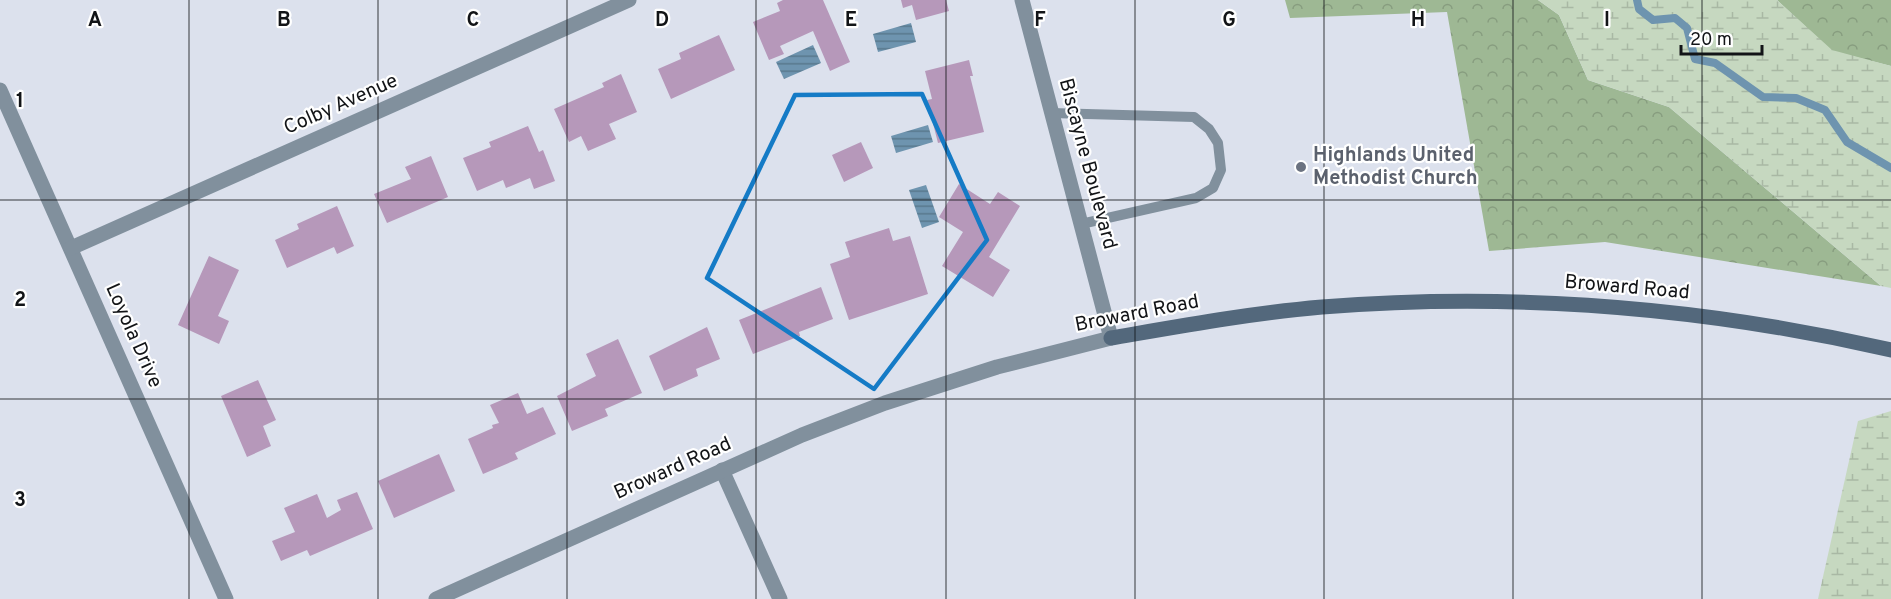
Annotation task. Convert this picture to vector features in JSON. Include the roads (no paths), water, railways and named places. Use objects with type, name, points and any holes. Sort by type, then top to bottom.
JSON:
[{"type":"main road","name":"Broward Road","points":[[1111,338],[1236,318],[1321,308],[1493,301],[1647,309],[1737,321],[1891,350]]},
{"type":"street","name":"Colby Avenue","points":[[71,248],[629,0]]},
{"type":"street","name":"Biscayne Boulevard","points":[[1022,0],[1111,338]]},
{"type":"street","name":"Loyola Drive","points":[[0,90],[226,599]]},
{"type":"street","name":"Broward Road","points":[[436,599],[723,470],[885,403],[997,367],[1111,338]]},
{"type":"street","points":[[723,470],[780,599]]},
{"type":"lane","points":[[1051,113],[1194,117],[1209,129],[1218,143],[1221,170],[1214,188],[1196,198],[1081,224]]},
{"type":"water","points":[[911,23],[916,42],[878,52],[873,34]]},
{"type":"water","points":[[813,45],[821,63],[784,79],[776,62]]},
{"type":"water","points":[[928,125],[933,142],[896,153],[891,136]]},
{"type":"water","points":[[926,185],[939,222],[922,228],[909,190]]},
{"type":"waterway","points":[[1637,0],[1639,9],[1653,20],[1675,18],[1687,28],[1695,59],[1715,63],[1763,97],[1796,98],[1825,110],[1847,142],[1891,168]]},
{"type":"place","name":"Highlands United Methodist Church","points":[[1301,167]]}]
